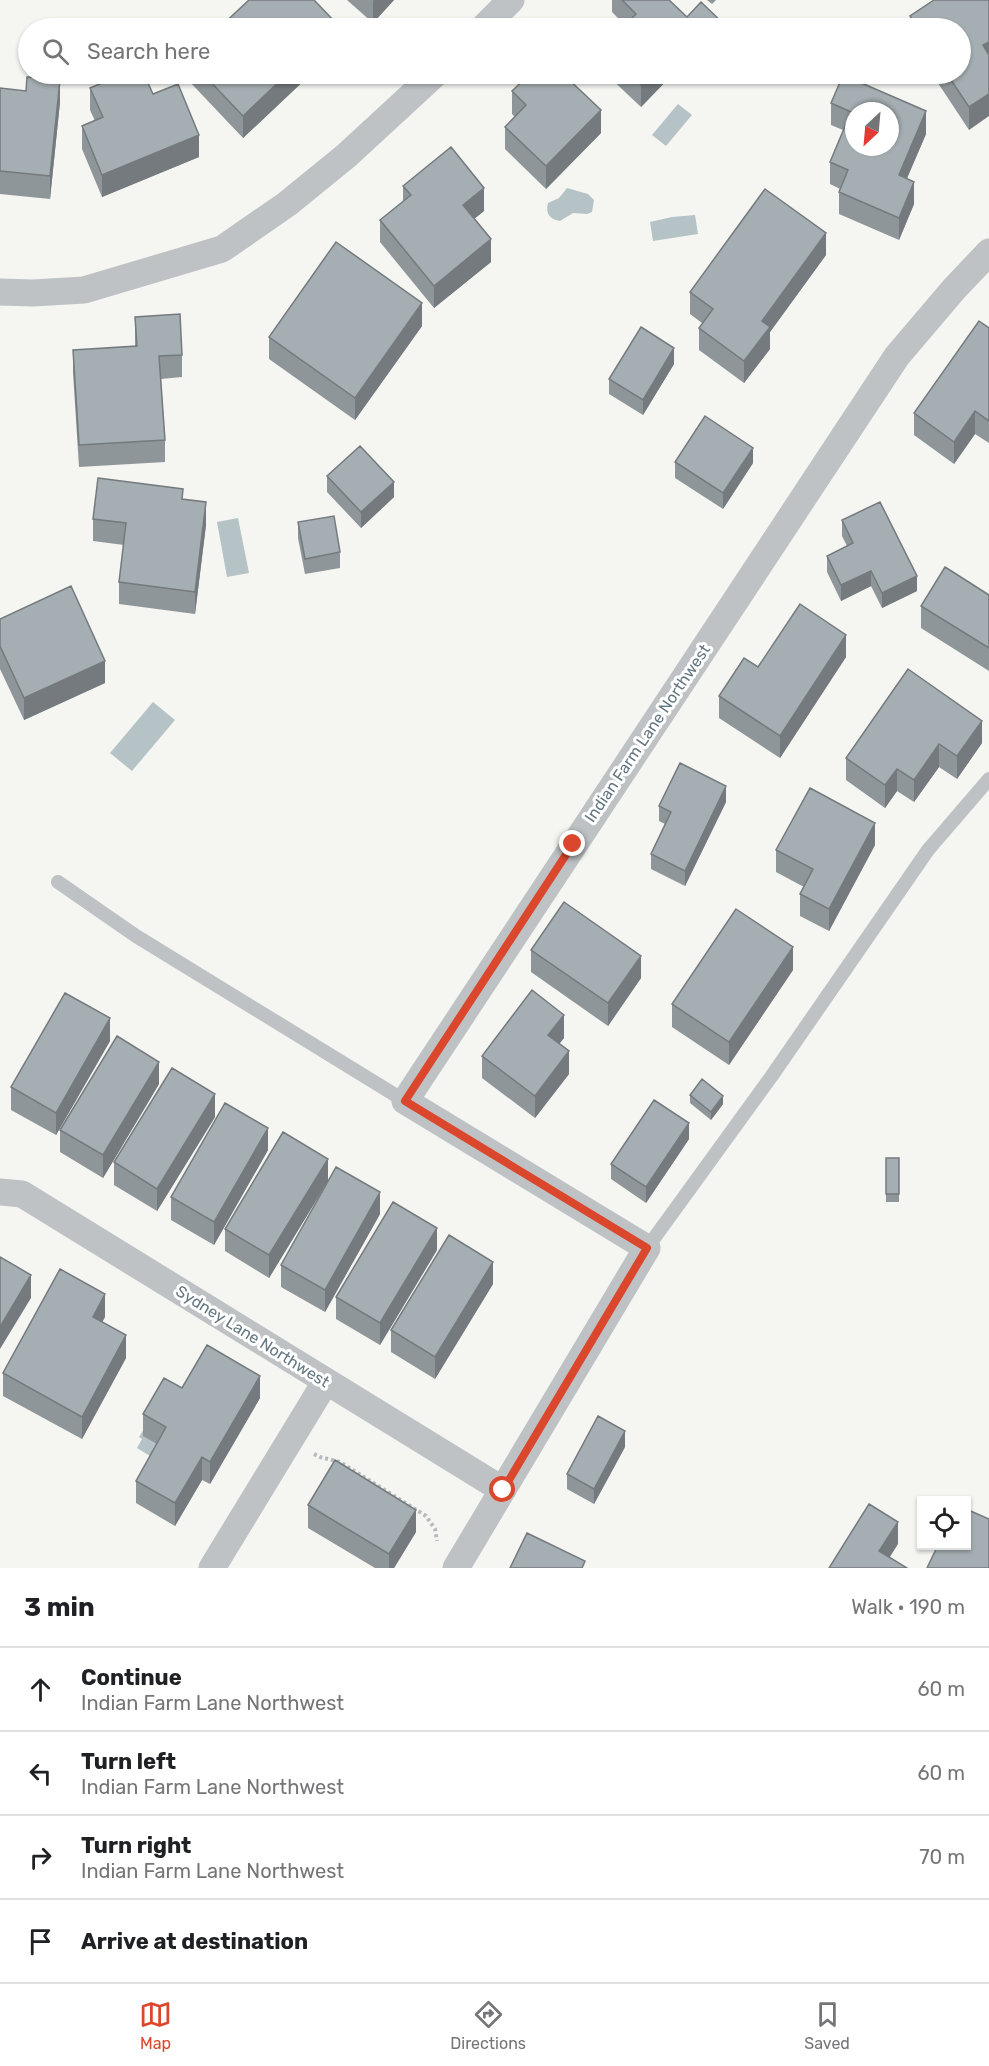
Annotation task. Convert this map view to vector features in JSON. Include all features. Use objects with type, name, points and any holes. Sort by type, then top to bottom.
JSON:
[{"type":"street","points":[[493,18],[511,0]]},
{"type":"street","points":[[0,292],[84,290],[222,249],[287,204],[346,156],[424,84]]},
{"type":"street","name":"Indian Farm Lane Northwest","points":[[405,1101],[897,356],[989,252]]},
{"type":"street","points":[[405,1101],[647,1248],[456,1568]]},
{"type":"street","name":"Sydney Lane Northwest","points":[[0,1192],[22,1194],[503,1490]]},
{"type":"street","points":[[212,1568],[326,1381]]},
{"type":"lane","points":[[647,1248],[771,1077],[928,850],[989,779]]},
{"type":"lane","points":[[58,882],[136,936],[405,1101]]},
{"type":"path","points":[[291,1439],[320,1457],[340,1462],[426,1516],[435,1529],[437,1544]]},
{"type":"shaded area","points":[[678,104],[692,115],[666,146],[652,135]]},
{"type":"shaded area","points":[[567,188],[588,194],[594,200],[592,212],[573,213],[560,221],[553,219],[547,210],[548,203],[559,198]]},
{"type":"shaded area","points":[[695,215],[698,234],[653,241],[650,222]]},
{"type":"shaded area","points":[[238,518],[249,573],[227,577],[217,522]]},
{"type":"shaded area","points":[[153,702],[175,720],[132,771],[110,753]]},
{"type":"shaded area","points":[[165,1396],[184,1407],[150,1456],[137,1448],[142,1439],[139,1437]]},
{"type":"building","points":[[249,0],[314,0],[331,18],[230,18]]},
{"type":"building","points":[[622,0],[669,0],[687,17],[701,2],[718,18],[632,18],[636,14]]},
{"type":"building","points":[[934,0],[989,0],[989,42],[983,45],[989,55],[989,94],[969,107],[954,84],[971,84],[971,18],[911,18],[910,16]]},
{"type":"building","points":[[26,84],[60,84],[50,176],[0,171],[0,88],[26,91]]},
{"type":"building","points":[[100,84],[148,84],[153,94],[178,84],[199,135],[102,175],[82,126],[103,117],[90,88]]},
{"type":"building","points":[[213,84],[277,84],[243,116]]},
{"type":"building","points":[[519,84],[574,84],[601,110],[546,166],[505,127],[526,105],[512,91]]},
{"type":"building","points":[[839,84],[864,84],[926,111],[899,175],[914,182],[899,218],[839,192],[848,170],[830,162],[845,126],[845,156],[899,156],[899,102],[845,102],[845,109],[831,103]]},
{"type":"building","points":[[451,147],[484,188],[463,205],[491,239],[434,286],[380,220],[411,195],[403,186]]},
{"type":"building","points":[[765,189],[826,233],[762,321],[770,327],[744,361],[699,328],[713,309],[690,292]]},
{"type":"building","points":[[336,242],[422,303],[355,398],[269,337]]},
{"type":"building","points":[[180,314],[182,355],[159,356],[165,440],[79,445],[73,350],[137,346],[135,317]]},
{"type":"building","points":[[979,321],[989,328],[989,421],[975,411],[954,442],[914,413]]},
{"type":"building","points":[[641,327],[674,348],[643,400],[609,379]]},
{"type":"building","points":[[705,416],[753,448],[723,493],[675,462]]},
{"type":"building","points":[[360,446],[394,482],[361,512],[327,476]]},
{"type":"building","points":[[98,478],[183,489],[182,499],[206,502],[195,592],[119,582],[126,523],[93,519]]},
{"type":"building","points":[[880,502],[917,576],[882,593],[871,571],[841,585],[827,556],[853,543],[842,520]]},
{"type":"building","points":[[334,516],[340,552],[305,559],[298,522]]},
{"type":"building","points":[[945,567],[989,595],[989,648],[921,606]]},
{"type":"building","points":[[71,586],[105,661],[24,698],[0,646],[0,619]]},
{"type":"building","points":[[800,604],[846,635],[780,736],[719,696],[744,658],[758,667]]},
{"type":"building","points":[[908,669],[982,721],[957,756],[939,744],[914,780],[897,769],[885,785],[846,758]]},
{"type":"building","points":[[680,763],[726,786],[685,871],[651,854],[671,812],[659,806]]},
{"type":"building","points":[[810,788],[875,823],[829,909],[800,894],[813,869],[776,850]]},
{"type":"building","points":[[564,902],[641,956],[608,1003],[531,950]]},
{"type":"building","points":[[736,909],[793,947],[729,1042],[672,1004]]},
{"type":"building","points":[[532,990],[564,1015],[548,1035],[569,1051],[535,1096],[482,1056]]},
{"type":"building","points":[[65,993],[110,1018],[56,1113],[11,1087]]},
{"type":"building","points":[[117,1036],[159,1062],[103,1155],[60,1130]]},
{"type":"building","points":[[172,1068],[215,1094],[157,1189],[114,1162]]},
{"type":"building","points":[[702,1079],[723,1096],[711,1112],[690,1095]]},
{"type":"building","points":[[654,1100],[689,1123],[646,1187],[611,1164]]},
{"type":"building","points":[[225,1103],[268,1128],[214,1222],[171,1197]]},
{"type":"building","points":[[283,1132],[328,1159],[269,1255],[225,1229]]},
{"type":"building","points":[[886,1158],[899,1158],[899,1194],[886,1194]]},
{"type":"building","points":[[336,1167],[380,1192],[325,1290],[281,1265]]},
{"type":"building","points":[[393,1202],[437,1228],[380,1323],[336,1297]]},
{"type":"building","points":[[449,1235],[493,1262],[435,1357],[391,1330]]},
{"type":"building","points":[[0,1257],[31,1275],[0,1327]]},
{"type":"building","points":[[60,1269],[105,1294],[93,1317],[126,1335],[82,1417],[3,1373]]},
{"type":"building","points":[[207,1345],[260,1376],[210,1462],[202,1457],[175,1503],[136,1481],[166,1427],[143,1414],[164,1378],[182,1388]]},
{"type":"building","points":[[598,1416],[625,1431],[594,1489],[567,1474]]},
{"type":"building","points":[[335,1460],[416,1510],[389,1554],[308,1505]]},
{"type":"building","points":[[869,1504],[898,1522],[879,1551],[907,1568],[829,1568]]},
{"type":"building","points":[[971,1511],[989,1519],[989,1568],[927,1568],[936,1550],[971,1550]]},
{"type":"building","points":[[527,1533],[585,1561],[582,1568],[510,1568]]},
{"type":"route","points":[[503,1490],[647,1248],[405,1101],[573,844]]}]
